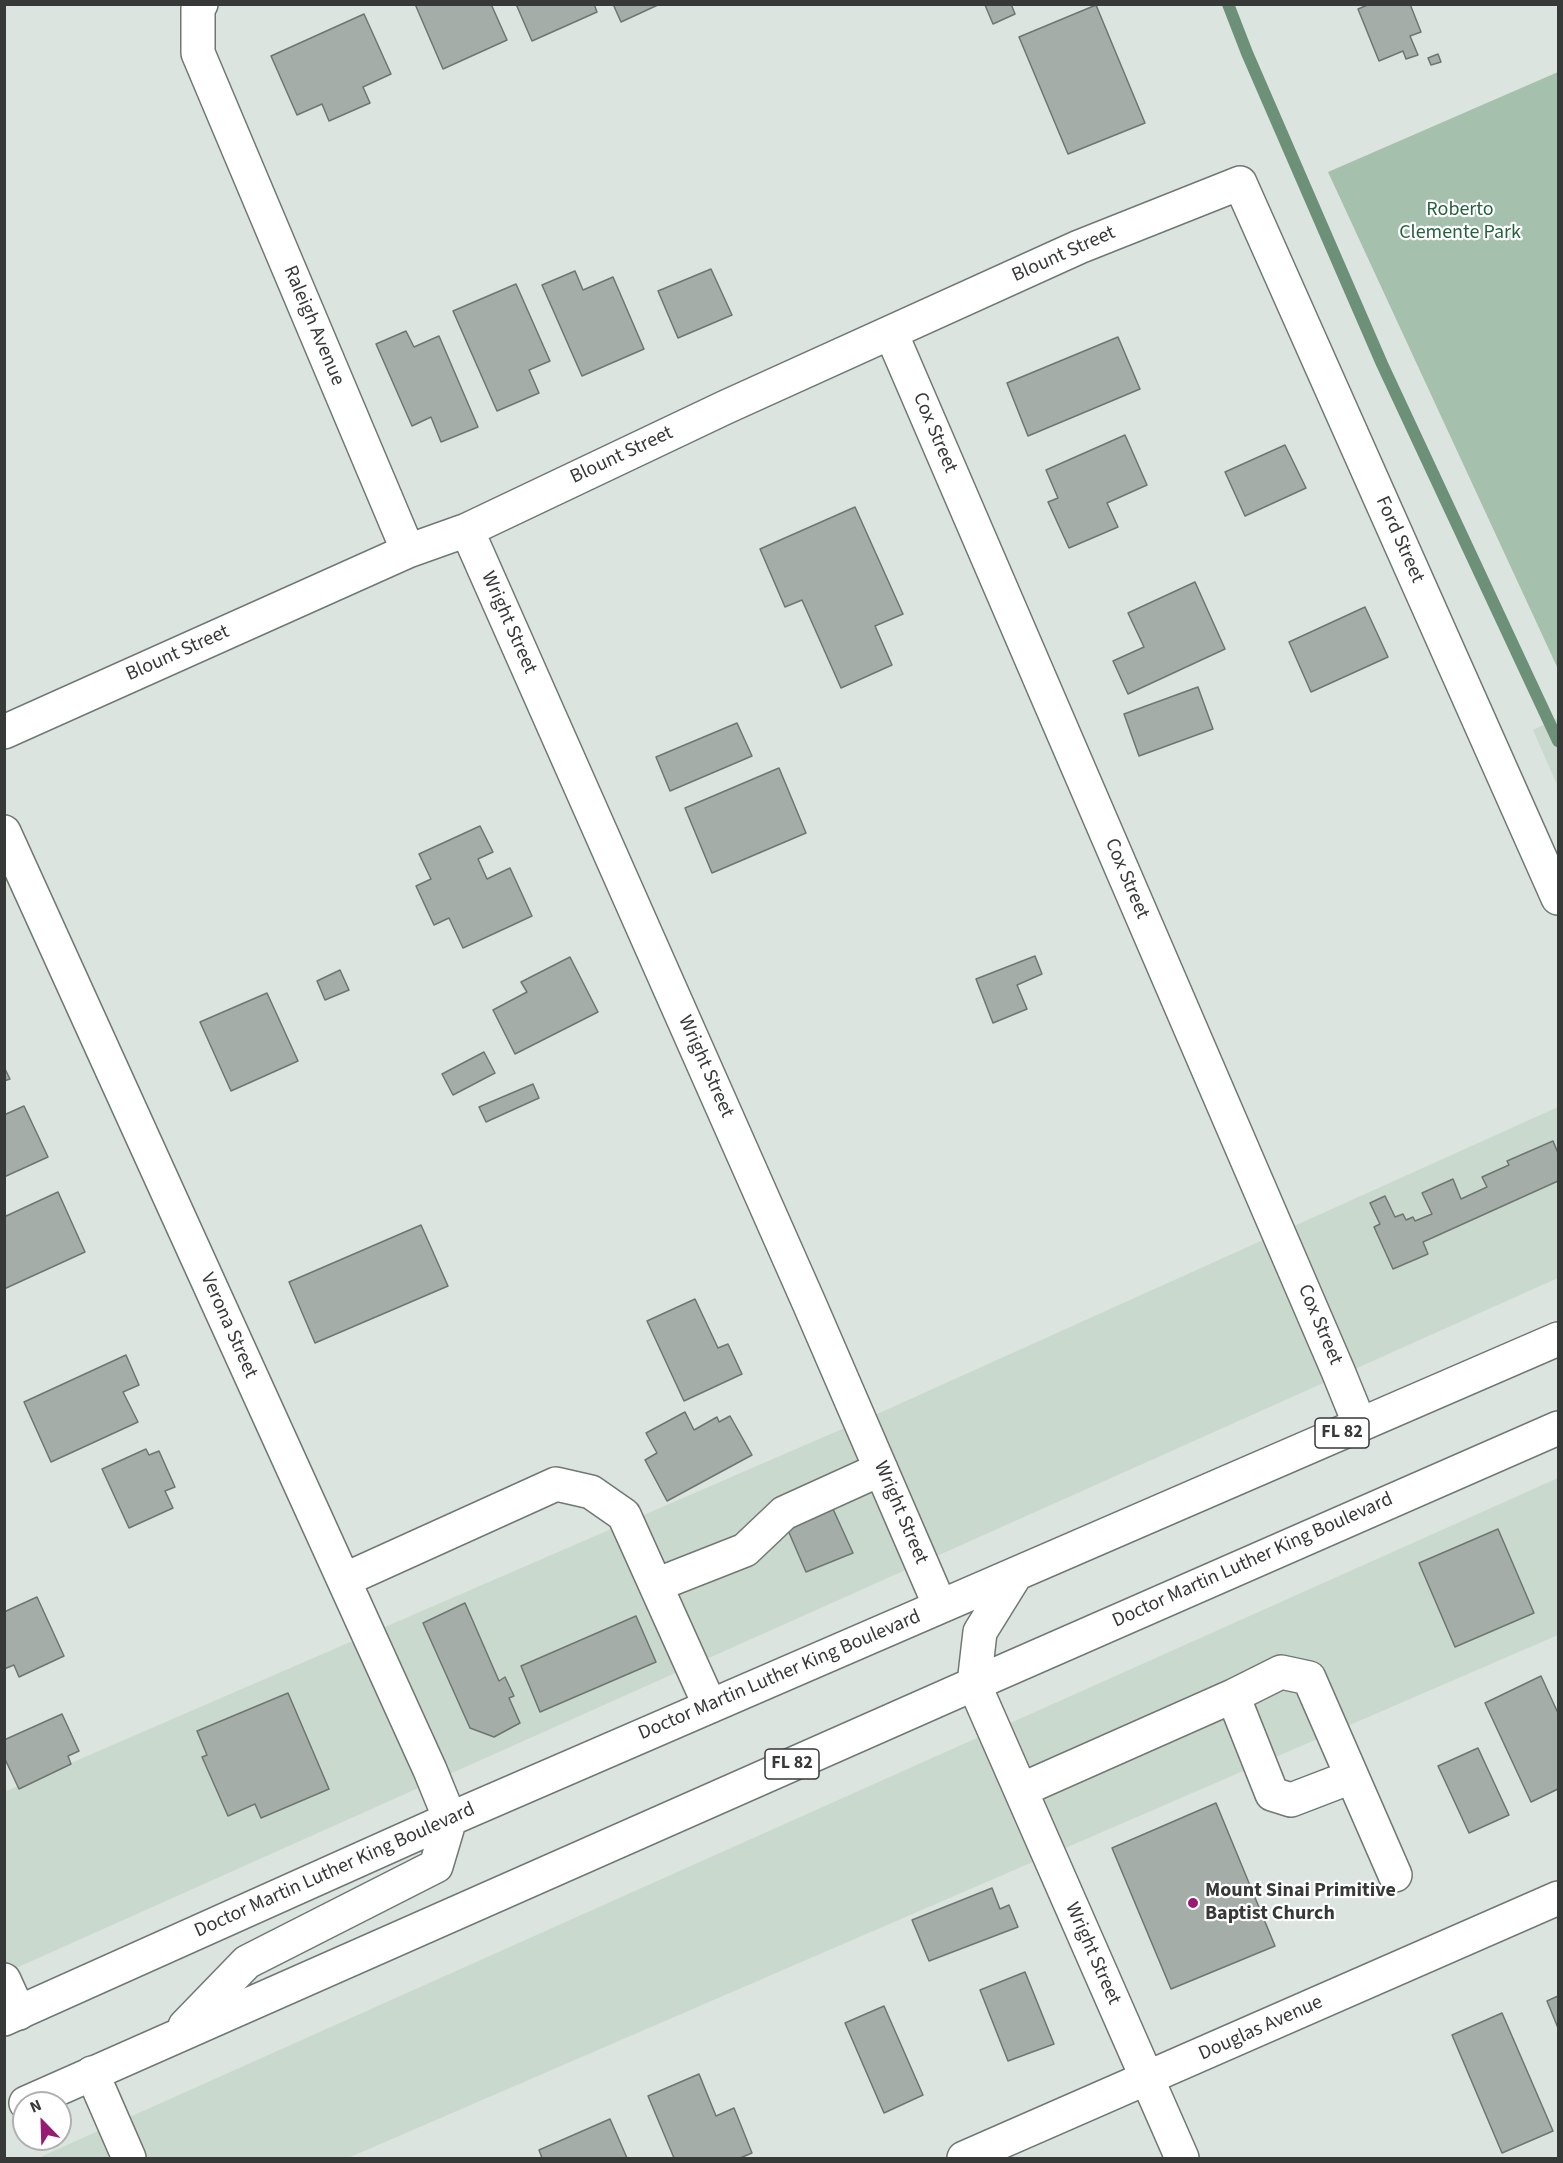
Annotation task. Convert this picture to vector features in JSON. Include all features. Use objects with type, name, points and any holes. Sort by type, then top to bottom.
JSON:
[{"type":"street","name":"Raleigh Avenue","points":[[201,4],[198,8],[198,53],[408,551]]},
{"type":"street","name":"Blount Street","points":[[4,732],[408,551],[467,530],[726,407],[1079,247],[1240,183]]},
{"type":"street","name":"Ford Street","points":[[1240,183],[1558,898]]},
{"type":"street","name":"Cox Street","points":[[891,333],[1360,1425]]},
{"type":"street","name":"Wright Street","points":[[467,530],[940,1606]]},
{"type":"street","name":"Verona Street","points":[[4,832],[430,1770],[450,1819]]},
{"type":"street","name":"Doctor Martin Luther King Boulevard","points":[[12,2016],[450,1819],[1558,1339]]},
{"type":"street","name":"Doctor Martin Luther King Boulevard","points":[[54,2091],[1558,1428]]},
{"type":"street","points":[[656,1586],[745,1550],[784,1513],[881,1469]]},
{"type":"street","points":[[344,1580],[556,1484],[591,1492],[624,1515],[710,1706]]},
{"type":"street","points":[[974,1684],[980,1632],[1016,1574]]},
{"type":"street","points":[[1021,1790],[1233,1696],[1281,1672],[1309,1678],[1395,1875]]},
{"type":"street","name":"Wright Street","points":[[974,1684],[1182,2158]]},
{"type":"street","points":[[1233,1696],[1272,1794],[1291,1800],[1351,1777]]},
{"type":"street","points":[[173,2038],[247,1962],[436,1866],[450,1819]]},
{"type":"street","name":"Douglas Avenue","points":[[964,2158],[1558,1898]]},
{"type":"street","points":[[4,1980],[12,2016]]},
{"type":"street","points":[[93,2073],[129,2158]]},
{"type":"shaded area","points":[[1558,718],[1558,787],[1533,730]]},
{"type":"shaded area","points":[[1558,1107],[1558,1278],[5,1973],[4,1792],[886,1410]]},
{"type":"shaded area","points":[[1558,1478],[1558,1635],[348,2158],[38,2158],[54,2151],[72,2151],[72,2143]]},
{"type":"green space","name":"Roberto Clemente Park","points":[[1558,72],[1558,669],[1328,172]]},
{"type":"building","points":[[415,4],[491,4],[507,40],[443,69]]},
{"type":"building","points":[[516,4],[594,4],[597,12],[532,41]]},
{"type":"building","points":[[613,4],[660,4],[621,22]]},
{"type":"building","points":[[986,4],[1011,4],[1015,14],[993,24]]},
{"type":"building","points":[[1370,4],[1410,4],[1421,32],[1410,36],[1418,55],[1406,59],[1403,51],[1379,61],[1358,9]]},
{"type":"building","points":[[1096,5],[1145,123],[1068,154],[1019,37]]},
{"type":"building","points":[[364,14],[391,74],[363,87],[370,103],[329,121],[322,104],[297,115],[271,56]]},
{"type":"building","points":[[1438,54],[1441,62],[1431,65],[1428,58]]},
{"type":"building","points":[[711,269],[732,315],[678,338],[658,291]]},
{"type":"building","points":[[575,271],[583,290],[613,277],[644,349],[582,376],[542,285]]},
{"type":"building","points":[[516,284],[550,361],[529,370],[539,393],[497,411],[453,311]]},
{"type":"building","points":[[406,331],[414,347],[439,336],[478,427],[441,442],[431,417],[412,426],[376,344]]},
{"type":"building","points":[[1118,337],[1140,389],[1028,436],[1007,383]]},
{"type":"building","points":[[1125,435],[1147,485],[1107,503],[1118,527],[1069,548],[1048,502],[1058,498],[1046,470]]},
{"type":"building","points":[[1285,445],[1306,488],[1245,516],[1225,472]]},
{"type":"building","points":[[855,507],[903,614],[875,626],[892,665],[841,688],[802,600],[785,607],[760,549]]},
{"type":"building","points":[[1195,582],[1225,649],[1128,694],[1113,661],[1144,647],[1128,613]]},
{"type":"building","points":[[1365,607],[1388,657],[1311,692],[1289,642]]},
{"type":"building","points":[[1198,687],[1213,729],[1139,756],[1124,714]]},
{"type":"building","points":[[737,723],[752,756],[670,791],[656,757]]},
{"type":"building","points":[[779,768],[806,833],[712,873],[685,808]]},
{"type":"building","points":[[480,826],[493,852],[478,859],[487,879],[510,868],[532,916],[463,948],[449,918],[434,925],[416,886],[431,879],[419,854]]},
{"type":"building","points":[[1035,956],[1042,974],[1017,985],[1027,1009],[993,1023],[976,979]]},
{"type":"building","points":[[570,957],[598,1012],[515,1054],[493,1010],[527,992],[521,982]]},
{"type":"building","points":[[340,970],[349,990],[325,1000],[317,981]]},
{"type":"building","points":[[267,993],[298,1061],[231,1091],[200,1022]]},
{"type":"building","points":[[484,1052],[495,1073],[453,1095],[442,1074]]},
{"type":"building","points":[[4,1067],[10,1079],[4,1081]]},
{"type":"building","points":[[533,1084],[539,1098],[486,1122],[479,1107]]},
{"type":"building","points":[[24,1106],[48,1157],[4,1177],[4,1115]]},
{"type":"building","points":[[1553,1141],[1558,1153],[1558,1181],[1423,1242],[1428,1254],[1393,1269],[1374,1227],[1380,1224],[1370,1203],[1385,1196],[1395,1217],[1403,1214],[1406,1220],[1413,1217],[1415,1221],[1432,1214],[1422,1193],[1453,1179],[1461,1199],[1487,1187],[1482,1177],[1509,1165],[1507,1161]]},
{"type":"building","points":[[58,1192],[85,1252],[4,1289],[4,1217]]},
{"type":"building","points":[[421,1225],[448,1286],[315,1343],[289,1282]]},
{"type":"building","points":[[695,1299],[718,1348],[728,1344],[742,1374],[684,1401],[647,1321]]},
{"type":"building","points":[[126,1355],[139,1385],[123,1392],[138,1422],[51,1462],[24,1402]]},
{"type":"building","points":[[685,1412],[694,1430],[717,1417],[719,1422],[730,1416],[752,1455],[667,1501],[645,1460],[657,1453],[646,1433]]},
{"type":"building","points":[[146,1449],[149,1455],[159,1451],[175,1487],[165,1491],[173,1508],[129,1528],[102,1469]]},
{"type":"building","points":[[833,1509],[853,1553],[806,1572],[784,1521],[806,1511],[810,1520]]},
{"type":"building","points":[[1498,1529],[1534,1613],[1455,1647],[1419,1563]]},
{"type":"building","points":[[37,1597],[64,1656],[19,1677],[14,1665],[4,1669],[4,1612]]},
{"type":"building","points":[[465,1603],[499,1681],[505,1677],[514,1696],[509,1698],[520,1723],[494,1737],[470,1728],[423,1623]]},
{"type":"building","points":[[636,1616],[656,1662],[540,1712],[521,1666]]},
{"type":"building","points":[[1541,1676],[1558,1713],[1558,1789],[1531,1802],[1485,1703]]},
{"type":"building","points":[[288,1693],[329,1789],[261,1818],[255,1804],[228,1816],[202,1757],[207,1755],[197,1731]]},
{"type":"building","points":[[62,1714],[79,1751],[68,1756],[71,1764],[19,1789],[4,1757],[4,1740]]},
{"type":"building","points":[[1478,1748],[1509,1815],[1469,1833],[1438,1766]]},
{"type":"building","points":[[1216,1803],[1275,1946],[1171,1989],[1112,1848]]},
{"type":"building","points":[[992,1888],[1000,1909],[1009,1905],[1018,1927],[929,1961],[912,1920]]},
{"type":"building","points":[[1025,1972],[1054,2044],[1008,2061],[980,1990]]},
{"type":"building","points":[[1558,1996],[1558,2028],[1547,2001]]},
{"type":"building","points":[[884,2006],[923,2095],[884,2113],[845,2023]]},
{"type":"building","points":[[1502,2013],[1553,2131],[1502,2153],[1452,2035]]},
{"type":"building","points":[[699,2074],[716,2116],[734,2108],[752,2153],[740,2158],[674,2158],[648,2096]]},
{"type":"building","points":[[610,2119],[627,2158],[542,2158],[539,2150]]},
{"type":"waterway","points":[[1228,4],[1247,53],[1382,364],[1558,741]]},
{"type":"place","name":"Mount Sinai Primitive Baptist Church","points":[[1193,1903]]}]
